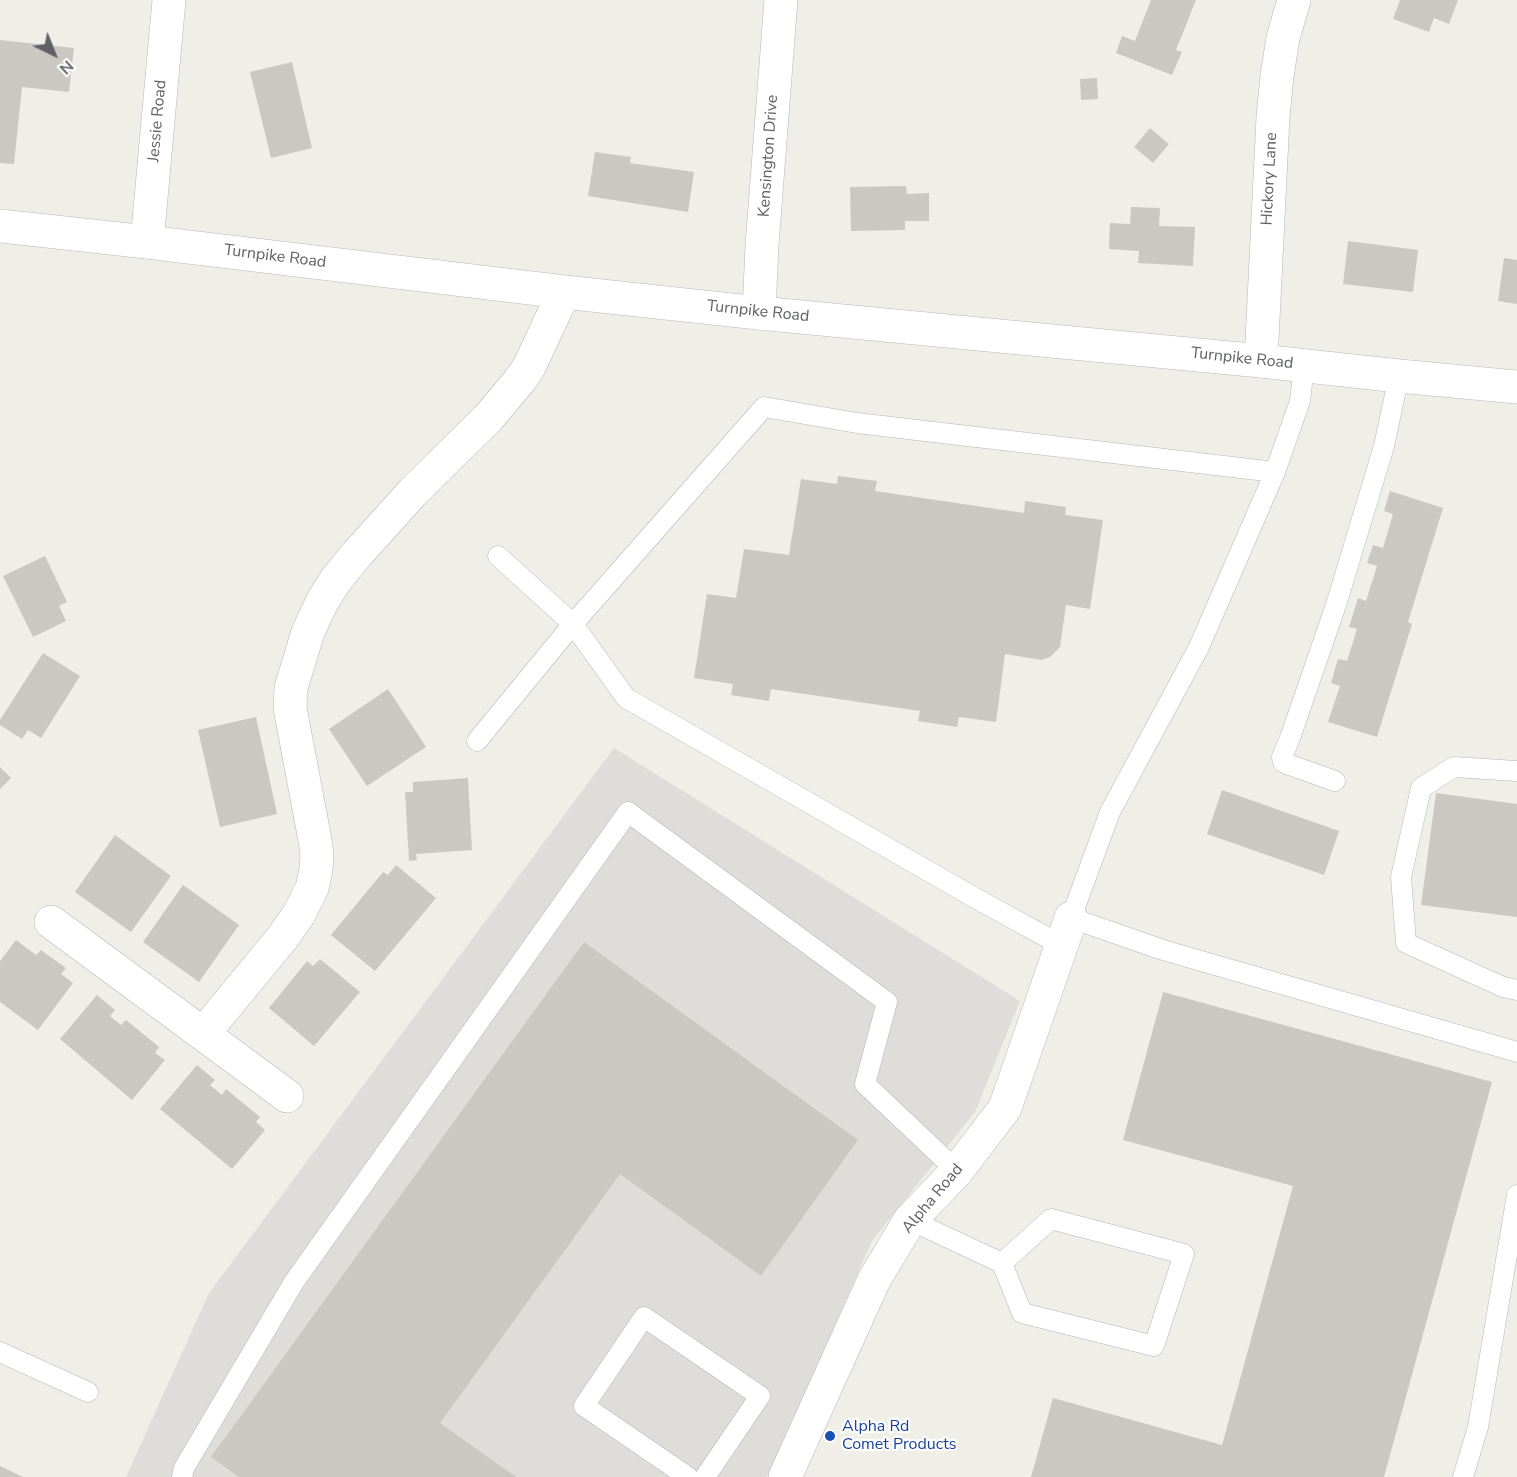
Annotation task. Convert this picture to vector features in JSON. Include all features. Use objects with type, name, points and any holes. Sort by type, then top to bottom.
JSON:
[{"type":"street","name":"Jessie Road","points":[[147,242],[169,0]]},
{"type":"street","name":"Kensington Drive","points":[[759,313],[781,0]]},
{"type":"street","name":"Hickory Lane","points":[[1261,361],[1273,117],[1283,38],[1294,0]]},
{"type":"street","name":"Turnpike Road","points":[[0,226],[759,313],[1517,387]]},
{"type":"street","points":[[203,1034],[283,937],[299,914],[312,888],[317,855],[291,720],[290,698],[297,664],[322,602],[335,581],[380,528],[508,396],[530,367],[564,292]]},
{"type":"street","points":[[51,922],[287,1096]]},
{"type":"street","name":"Alpha Road","points":[[785,1477],[874,1280],[910,1220],[957,1171],[1005,1108],[1066,932]]},
{"type":"lane","points":[[1066,932],[1110,812],[1199,647],[1275,472],[1300,401],[1304,366]]},
{"type":"lane","points":[[1335,781],[1287,764],[1283,762],[1282,757],[1336,605],[1384,446],[1399,376]]},
{"type":"lane","points":[[477,741],[573,624],[764,407],[857,423],[1275,472]]},
{"type":"lane","points":[[498,556],[573,624],[626,698],[977,899],[1066,932],[1163,950],[1517,1052]]},
{"type":"lane","points":[[1517,771],[1454,767],[1421,788],[1401,877],[1406,943],[1503,987],[1517,990]]},
{"type":"lane","points":[[182,1477],[184,1468],[294,1282],[628,812],[888,1002],[865,1084],[957,1171]]},
{"type":"lane","points":[[1463,1477],[1478,1427],[1517,1195]]},
{"type":"lane","points":[[910,1220],[1002,1263],[1022,1313],[1154,1346],[1184,1254],[1051,1220],[1002,1263]]},
{"type":"lane","points":[[688,1477],[584,1406],[644,1317],[760,1396],[705,1477]]},
{"type":"lane","points":[[0,1352],[88,1392]]},
{"type":"shaded area","points":[[614,748],[1020,1001],[975,1112],[872,1241],[770,1472],[766,1477],[126,1477],[209,1293]]},
{"type":"building","points":[[1151,0],[1196,0],[1176,50],[1182,52],[1172,75],[1116,53],[1122,36],[1135,41]]},
{"type":"building","points":[[1400,0],[1458,0],[1449,24],[1434,18],[1429,32],[1393,19]]},
{"type":"building","points":[[0,40],[74,48],[69,92],[22,87],[14,164],[0,163]]},
{"type":"building","points":[[292,62],[312,148],[271,158],[250,72]]},
{"type":"building","points":[[1097,78],[1098,99],[1081,100],[1080,79]]},
{"type":"building","points":[[1150,128],[1169,144],[1153,163],[1134,147]]},
{"type":"building","points":[[595,152],[631,157],[630,163],[694,172],[688,212],[588,196]]},
{"type":"building","points":[[906,186],[907,194],[929,193],[929,221],[905,221],[905,230],[851,231],[850,187]]},
{"type":"building","points":[[1131,207],[1160,208],[1159,226],[1195,227],[1193,266],[1138,263],[1139,251],[1109,249],[1110,223],[1130,224]]},
{"type":"building","points":[[1348,241],[1418,250],[1413,292],[1343,284]]},
{"type":"building","points":[[1504,258],[1517,260],[1517,304],[1498,301]]},
{"type":"building","points":[[838,476],[877,481],[875,491],[1024,513],[1025,501],[1066,507],[1065,515],[1103,520],[1090,609],[1066,605],[1060,647],[1050,657],[1042,660],[1005,654],[996,722],[959,717],[957,727],[918,721],[920,711],[771,689],[769,701],[731,695],[733,684],[694,678],[707,594],[736,598],[744,549],[789,555],[801,479],[837,484]]},
{"type":"building","points":[[1390,491],[1443,508],[1408,622],[1412,624],[1377,737],[1328,722],[1340,686],[1331,683],[1338,659],[1347,661],[1357,629],[1349,627],[1358,598],[1366,601],[1377,566],[1367,563],[1373,545],[1383,548],[1393,514],[1384,511]]},
{"type":"building","points":[[45,556],[67,602],[59,606],[66,621],[33,637],[3,576]]},
{"type":"building","points":[[43,653],[80,676],[41,738],[28,730],[22,739],[0,725],[0,720]]},
{"type":"building","points":[[388,689],[426,747],[367,786],[329,729]]},
{"type":"building","points":[[256,717],[277,814],[220,827],[198,730]]},
{"type":"building","points":[[0,767],[11,778],[0,789]]},
{"type":"building","points":[[468,778],[472,850],[416,854],[417,860],[409,861],[405,792],[413,792],[413,782]]},
{"type":"building","points":[[1222,790],[1339,831],[1324,875],[1207,834]]},
{"type":"building","points":[[1436,793],[1517,804],[1517,917],[1421,905]]},
{"type":"building","points":[[115,835],[171,876],[131,932],[75,892]]},
{"type":"building","points":[[396,865],[436,898],[375,971],[331,935],[383,872],[388,875]]},
{"type":"building","points":[[183,885],[239,925],[199,982],[143,942]]},
{"type":"building","points":[[16,940],[36,955],[41,950],[66,968],[61,974],[73,983],[38,1030],[0,1002],[0,961]]},
{"type":"building","points":[[584,942],[858,1140],[761,1276],[620,1174],[440,1423],[516,1477],[239,1477],[211,1457]]},
{"type":"building","points":[[320,959],[360,992],[314,1046],[269,1008],[307,961],[313,966]]},
{"type":"building","points":[[1163,992],[1492,1082],[1384,1477],[1031,1477],[1053,1398],[1222,1445],[1293,1186],[1123,1140]]},
{"type":"building","points":[[97,995],[115,1010],[110,1016],[121,1025],[126,1020],[159,1047],[155,1053],[165,1060],[132,1100],[60,1039]]},
{"type":"building","points":[[197,1065],[215,1080],[210,1085],[222,1095],[226,1089],[260,1117],[256,1122],[265,1130],[232,1169],[160,1109]]},
{"type":"building","points":[[0,1466],[23,1477],[0,1477]]},
{"type":"place","name":"Alpha Rd Comet Products","points":[[830,1436]]}]
